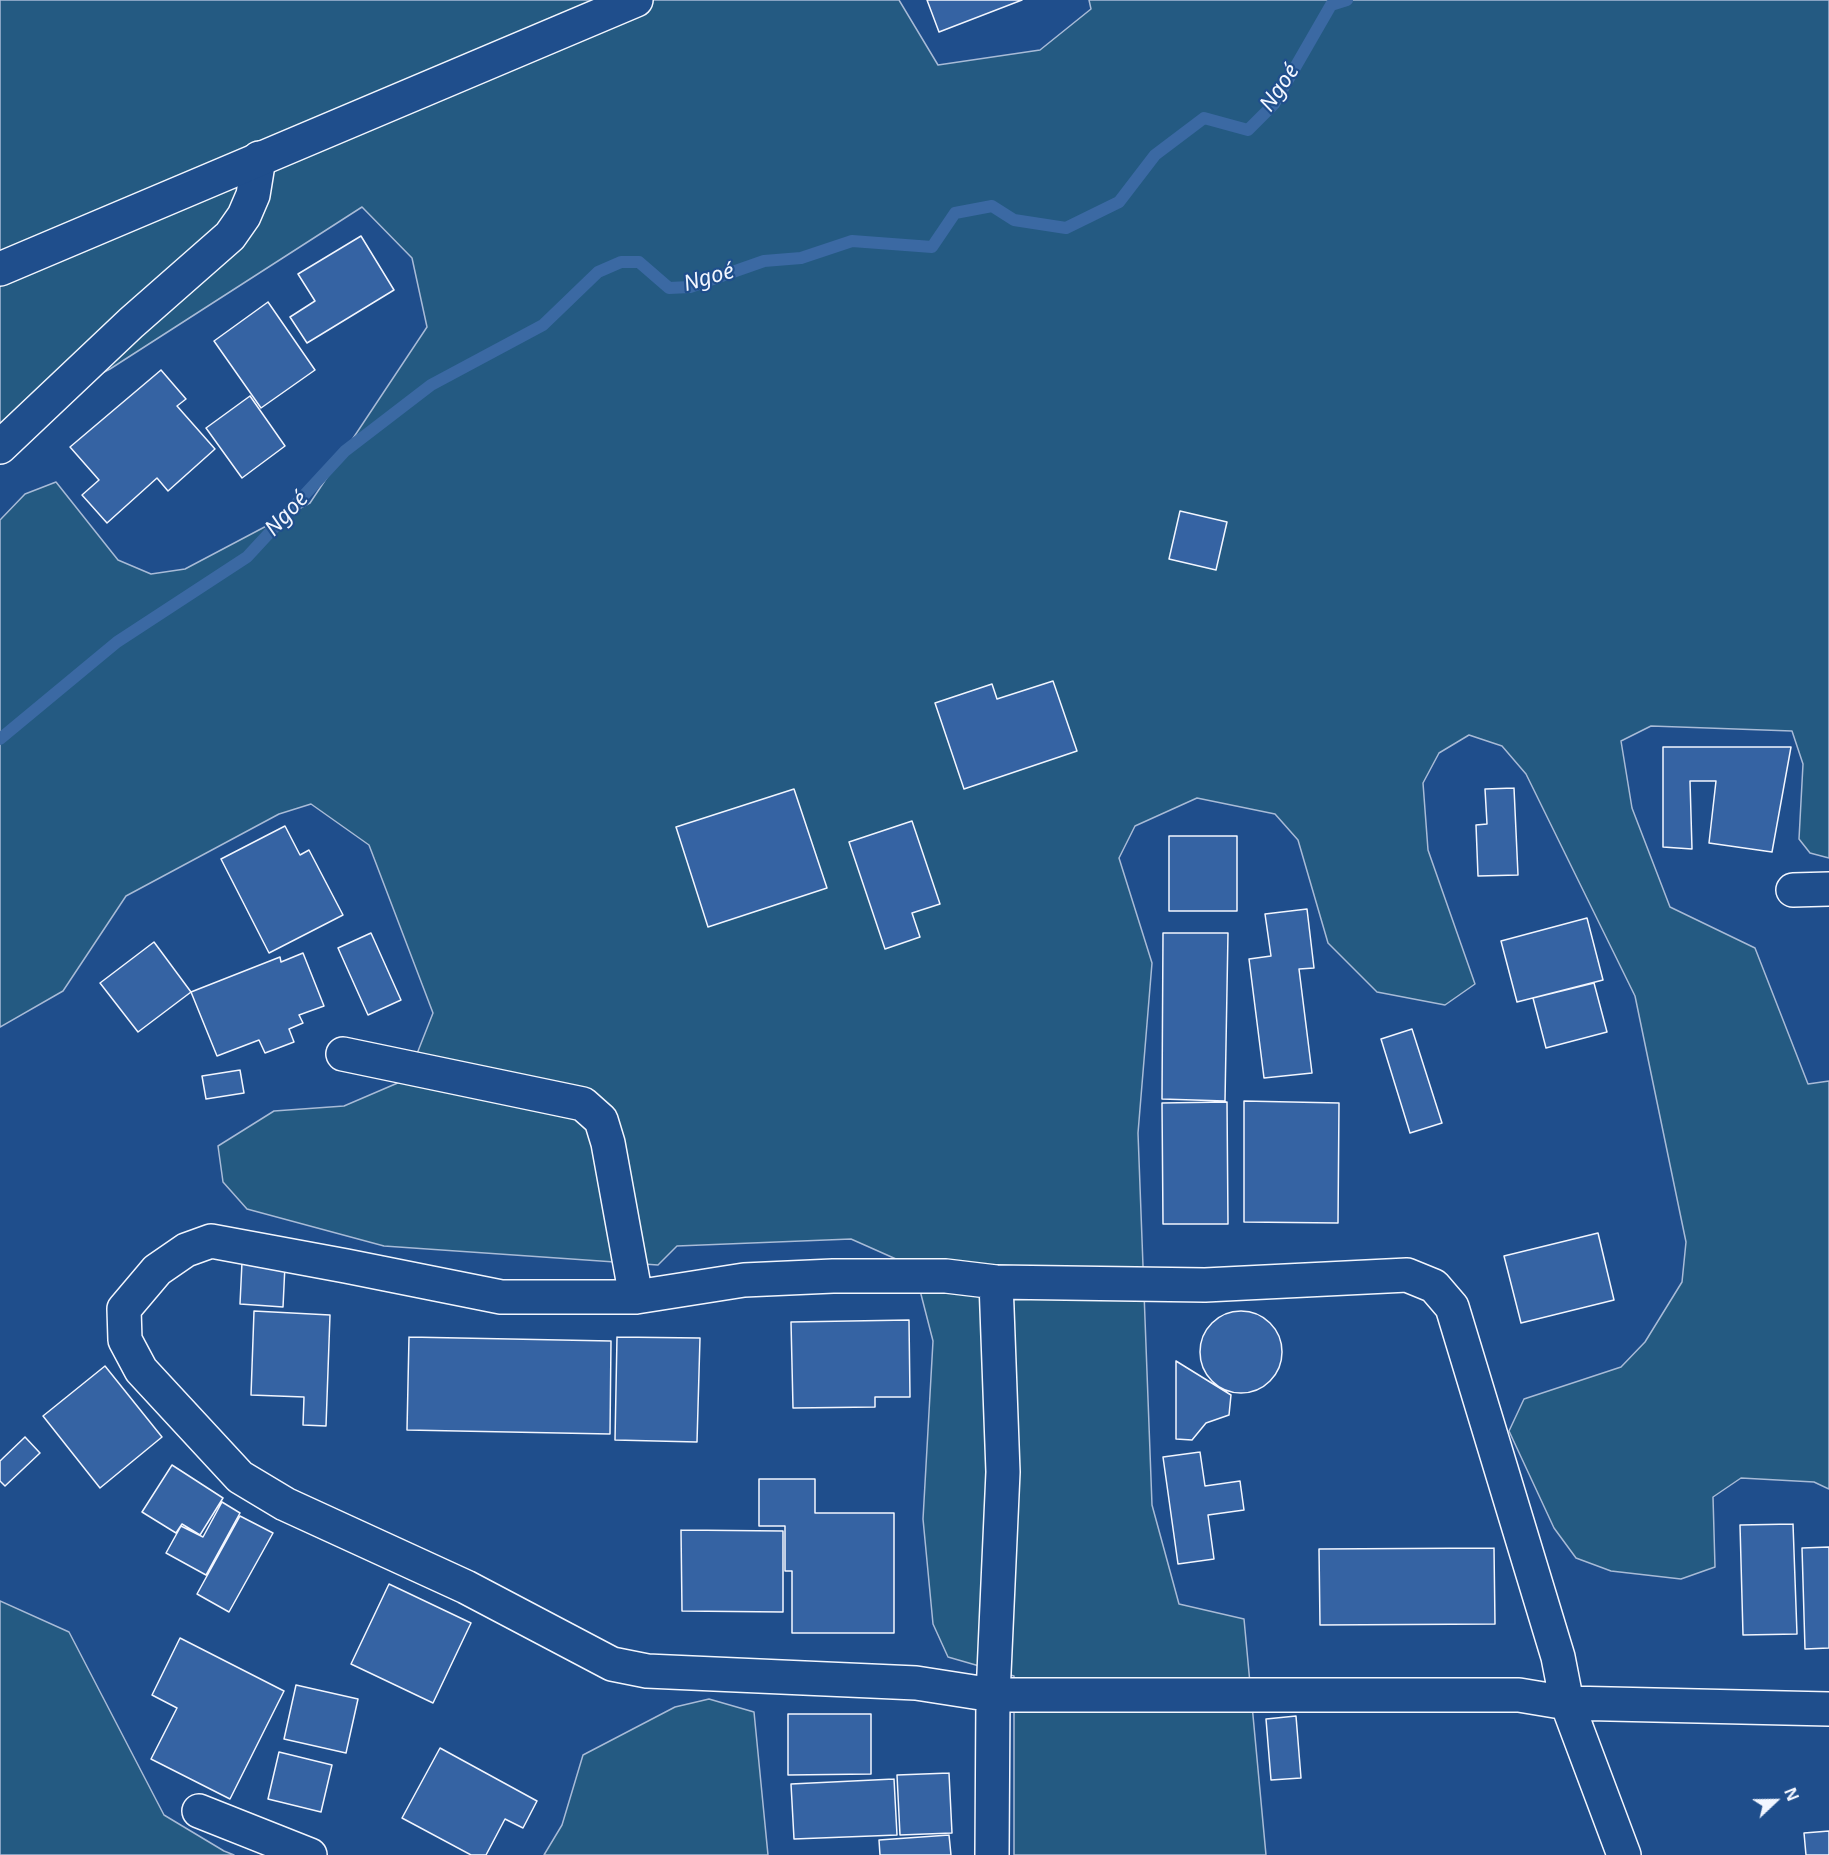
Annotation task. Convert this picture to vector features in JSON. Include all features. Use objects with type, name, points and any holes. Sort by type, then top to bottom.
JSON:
[{"type":"main road","points":[[0,269],[636,0]]},
{"type":"main road","points":[[0,447],[131,323],[230,236],[244,216],[253,195],[259,158]]},
{"type":"main road","points":[[1793,890],[1829,889]]},
{"type":"main road","points":[[344,1054],[583,1104],[601,1120],[608,1143],[636,1297]]},
{"type":"main road","points":[[1624,1855],[1568,1703],[1558,1657],[1452,1307],[1434,1286],[1407,1275],[1205,1285],[996,1282],[946,1276],[833,1276],[744,1280],[636,1297],[501,1297],[211,1241],[186,1250],[157,1270],[124,1309],[125,1340],[141,1370],[240,1477],[285,1504],[466,1587],[612,1664],[647,1671],[916,1683],[993,1695],[1519,1695],[1568,1703],[1829,1709]]},
{"type":"main road","points":[[992,1855],[993,1695],[1003,1472],[996,1282]]},
{"type":"main road","points":[[199,1811],[310,1855]]},
{"type":"shaded area","points":[[0,0],[899,0],[938,65],[1040,50],[1091,9],[1089,0],[1829,0],[1829,858],[1810,853],[1799,839],[1803,764],[1792,731],[1651,726],[1621,741],[1632,808],[1670,907],[1755,948],[1808,1084],[1829,1081],[1829,1489],[1814,1482],[1741,1478],[1713,1497],[1715,1567],[1681,1579],[1611,1571],[1576,1558],[1554,1528],[1509,1431],[1524,1399],[1621,1367],[1645,1342],[1682,1282],[1686,1242],[1635,996],[1526,774],[1502,746],[1469,735],[1439,753],[1423,783],[1428,850],[1475,984],[1445,1005],[1377,992],[1328,943],[1298,840],[1275,814],[1197,798],[1135,826],[1119,858],[1152,963],[1138,1133],[1152,1505],[1179,1604],[1244,1619],[1266,1855],[1014,1855],[1014,1676],[948,1657],[933,1624],[923,1519],[933,1341],[914,1267],[851,1239],[677,1246],[658,1265],[384,1246],[247,1209],[223,1182],[218,1146],[274,1111],[344,1106],[407,1079],[433,1013],[369,845],[311,804],[279,814],[126,896],[63,991],[0,1027],[0,520],[25,494],[56,482],[118,560],[151,574],[185,569],[310,503],[427,327],[412,258],[362,207],[110,369],[0,426]]},
{"type":"shaded area","points":[[0,1601],[69,1632],[164,1815],[234,1855],[0,1855]]},
{"type":"shaded area","points":[[709,1699],[754,1712],[768,1855],[544,1855],[562,1825],[583,1755],[675,1707]]},
{"type":"building","points":[[927,0],[1022,0],[939,32]]},
{"type":"building","points":[[361,236],[394,290],[307,343],[290,317],[315,301],[298,274]]},
{"type":"building","points":[[268,302],[315,370],[261,408],[214,341]]},
{"type":"building","points":[[161,370],[186,399],[177,406],[215,449],[168,491],[157,478],[107,523],[82,495],[99,480],[70,447]]},
{"type":"building","points":[[250,396],[285,446],[242,478],[206,428]]},
{"type":"building","points":[[1180,511],[1227,522],[1216,570],[1169,559]]},
{"type":"building","points":[[1053,681],[1077,751],[964,789],[935,703],[992,684],[997,699]]},
{"type":"building","points":[[1663,747],[1791,747],[1772,852],[1709,843],[1716,781],[1690,781],[1692,849],[1663,847]]},
{"type":"building","points":[[1514,788],[1518,875],[1478,876],[1476,825],[1487,824],[1485,789]]},
{"type":"building","points":[[794,789],[827,888],[708,927],[676,827]]},
{"type":"building","points":[[912,821],[940,904],[912,913],[920,937],[885,949],[849,842]]},
{"type":"building","points":[[285,826],[300,855],[309,850],[343,915],[269,953],[221,859]]},
{"type":"building","points":[[1169,836],[1237,836],[1237,911],[1169,911]]},
{"type":"building","points":[[1307,909],[1314,968],[1299,969],[1312,1073],[1264,1078],[1249,959],[1271,956],[1265,914]]},
{"type":"building","points":[[1587,918],[1603,980],[1517,1002],[1501,941]]},
{"type":"building","points":[[371,933],[401,1000],[368,1015],[338,948]]},
{"type":"building","points":[[1163,933],[1228,933],[1225,1101],[1162,1099]]},
{"type":"building","points":[[154,942],[191,992],[138,1032],[100,983]]},
{"type":"building","points":[[303,953],[324,1006],[299,1015],[303,1023],[289,1029],[294,1042],[265,1053],[259,1040],[217,1056],[191,992],[280,957],[281,962]]},
{"type":"building","points":[[1594,983],[1607,1032],[1546,1048],[1533,998]]},
{"type":"building","points":[[1412,1029],[1442,1123],[1410,1133],[1381,1039]]},
{"type":"building","points":[[240,1070],[244,1093],[206,1099],[202,1076]]},
{"type":"building","points":[[1244,1101],[1339,1103],[1338,1223],[1244,1222]]},
{"type":"building","points":[[1227,1102],[1228,1224],[1163,1224],[1162,1103]]},
{"type":"building","points":[[1598,1233],[1614,1300],[1521,1323],[1504,1256]]},
{"type":"building","points":[[242,1262],[285,1265],[283,1307],[240,1304]]},
{"type":"building","points":[[254,1311],[330,1315],[326,1426],[303,1425],[304,1397],[251,1395]]},
{"type":"building","points":[[1241,1311],[1257,1314],[1270,1323],[1279,1336],[1282,1352],[1279,1368],[1270,1381],[1257,1390],[1241,1393],[1225,1390],[1212,1381],[1203,1368],[1200,1352],[1203,1336],[1212,1323],[1225,1314]]},
{"type":"building","points":[[909,1320],[910,1397],[875,1397],[875,1407],[793,1408],[791,1322]]},
{"type":"building","points":[[409,1337],[611,1341],[610,1434],[407,1430]]},
{"type":"building","points":[[617,1337],[700,1338],[697,1442],[615,1440]]},
{"type":"building","points":[[1176,1361],[1231,1395],[1229,1415],[1206,1423],[1192,1440],[1176,1439]]},
{"type":"building","points":[[105,1366],[162,1437],[100,1488],[43,1416]]},
{"type":"building","points":[[25,1437],[40,1453],[5,1486],[0,1481],[0,1461]]},
{"type":"building","points":[[1200,1452],[1205,1486],[1240,1481],[1244,1510],[1208,1515],[1214,1559],[1178,1564],[1163,1457]]},
{"type":"building","points":[[172,1465],[223,1498],[200,1535],[182,1524],[176,1533],[142,1512]]},
{"type":"building","points":[[759,1479],[815,1479],[815,1513],[894,1513],[894,1633],[792,1633],[792,1571],[785,1571],[785,1526],[759,1526]]},
{"type":"building","points":[[222,1502],[240,1513],[206,1575],[166,1553],[181,1526],[203,1537]]},
{"type":"building","points":[[240,1516],[273,1533],[229,1612],[197,1594]]},
{"type":"building","points":[[1793,1524],[1797,1634],[1743,1635],[1740,1525]]},
{"type":"building","points":[[681,1530],[783,1531],[783,1612],[682,1611]]},
{"type":"building","points":[[1829,1547],[1829,1648],[1805,1649],[1802,1548]]},
{"type":"building","points":[[1494,1548],[1495,1624],[1320,1625],[1319,1549]]},
{"type":"building","points":[[389,1584],[471,1623],[433,1703],[351,1664]]},
{"type":"building","points":[[180,1638],[284,1691],[230,1799],[151,1759],[177,1708],[152,1695]]},
{"type":"building","points":[[296,1685],[358,1699],[346,1753],[284,1739]]},
{"type":"building","points":[[788,1714],[871,1714],[871,1774],[788,1775]]},
{"type":"building","points":[[1296,1716],[1301,1778],[1271,1780],[1266,1719]]},
{"type":"building","points":[[440,1748],[537,1801],[523,1828],[505,1819],[486,1855],[471,1855],[402,1818]]},
{"type":"building","points":[[279,1752],[332,1765],[321,1812],[268,1799]]},
{"type":"building","points":[[949,1773],[952,1833],[900,1835],[897,1775]]},
{"type":"building","points":[[894,1779],[897,1835],[794,1839],[791,1784]]},
{"type":"building","points":[[1829,1831],[1829,1855],[1806,1855],[1804,1833]]},
{"type":"building","points":[[949,1835],[951,1855],[880,1855],[879,1840]]},
{"type":"waterway","name":"Ngoé","points":[[0,739],[117,642],[247,557],[345,451],[431,385],[543,325],[598,272],[621,262],[639,262],[669,288],[690,287],[764,261],[801,258],[852,241],[932,247],[955,213],[992,206],[1014,220],[1066,228],[1119,202],[1155,155],[1204,118],[1248,130],[1274,104],[1331,5],[1347,0]]}]
